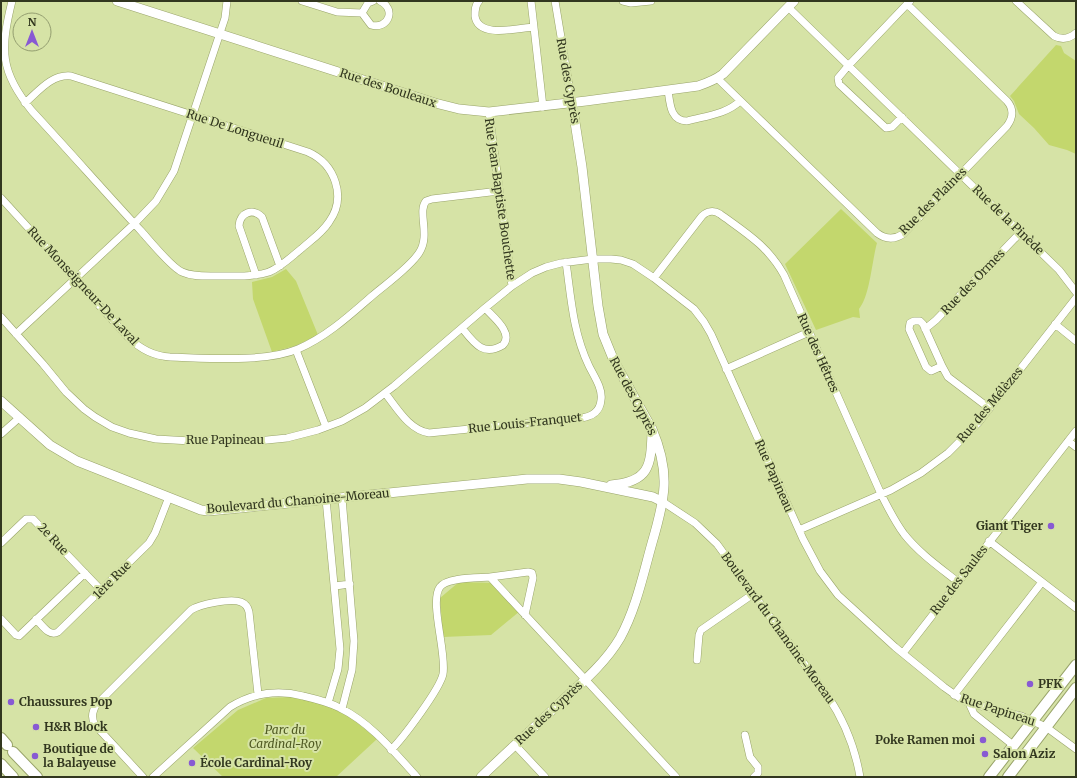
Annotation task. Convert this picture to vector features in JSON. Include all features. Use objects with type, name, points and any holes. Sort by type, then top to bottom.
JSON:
[{"type":"main road","points":[[989,777],[1076,665]]},
{"type":"main road","points":[[1008,777],[1076,688]]},
{"type":"main road","points":[[7,745],[37,777]]},
{"type":"main road","points":[[1,764],[13,777]]},
{"type":"street","name":"Rue De Longueuil","points":[[12,1],[4,28],[2,44],[3,60],[10,82],[25,104],[175,266],[186,273],[203,276],[256,275],[270,272],[280,266],[324,229],[333,216],[338,196],[336,182],[332,173],[321,159],[308,152],[66,76],[58,77],[51,81],[25,104]]},
{"type":"street","name":"Rue des Bouleaux","points":[[117,1],[435,103],[459,109],[489,112],[543,107],[698,86],[717,78],[791,4]]},
{"type":"street","points":[[16,334],[134,223],[156,201],[168,183],[177,164],[224,18],[227,1]]},
{"type":"street","points":[[302,1],[337,12],[362,13]]},
{"type":"street","points":[[362,13],[368,4],[373,1]]},
{"type":"street","points":[[362,13],[367,22],[370,24],[378,26],[383,24],[389,18],[389,14],[387,6],[380,1]]},
{"type":"street","points":[[479,1],[475,8],[476,19],[480,26],[486,30],[493,31],[534,27]]},
{"type":"street","points":[[531,1],[543,107]]},
{"type":"street","name":"Rue des Cyprès","points":[[481,777],[585,679],[614,648],[628,622],[636,598],[663,502],[665,484],[664,465],[652,429],[614,361],[606,343],[599,316],[582,167],[555,1]]},
{"type":"street","points":[[623,1],[631,3],[651,1]]},
{"type":"street","points":[[1016,1],[1054,36],[1067,38],[1076,33]]},
{"type":"street","points":[[902,117],[892,127],[886,128],[838,82],[838,78],[909,3]]},
{"type":"street","name":"Rue des Plaines","points":[[717,78],[876,233],[885,238],[894,238],[902,234],[1009,123],[1012,114],[1011,106],[1008,101],[909,3]]},
{"type":"street","name":"Rue de la Pinède","points":[[791,4],[848,66],[1059,270],[1076,292]]},
{"type":"street","points":[[668,90],[672,112],[675,117],[687,121],[727,110],[734,107],[740,101]]},
{"type":"street","name":"Rue Jean-Baptiste Bouchette","points":[[489,112],[512,286]]},
{"type":"street","name":"Rue Monseigneur-De Laval","points":[[1,198],[140,348],[153,354],[170,357],[252,358],[296,350],[320,338],[334,328],[415,259],[424,241],[423,207],[426,201],[499,191]]},
{"type":"street","points":[[256,275],[239,226],[241,218],[247,213],[256,212],[262,217],[280,266]]},
{"type":"street","name":"Rue des Hêtres","points":[[654,278],[702,216],[708,212],[718,213],[761,244],[772,256],[784,275],[881,494],[898,525],[912,543],[929,560],[958,582]]},
{"type":"street","name":"Rue des Ormes","points":[[925,329],[936,320],[1020,233]]},
{"type":"street","name":"Rue Papineau","points":[[1,317],[66,392],[84,409],[112,427],[129,433],[167,440],[257,441],[287,438],[326,428],[355,414],[385,393],[512,286],[539,270],[566,262],[593,259],[616,259],[626,261],[654,278],[689,305],[701,318],[711,334],[815,563],[832,588],[850,607],[954,695],[969,703],[1032,720],[1046,727],[1076,749]]},
{"type":"street","name":"Rue Louis-Franquet","points":[[385,393],[411,424],[420,430],[429,433],[580,418],[596,412],[600,405],[601,393],[579,342],[573,314],[566,262]]},
{"type":"street","name":"Rue des Mélèzes","points":[[799,530],[881,494],[911,479],[940,459],[964,438],[1076,298]]},
{"type":"street","points":[[462,328],[479,348],[490,349],[503,345],[507,340],[506,333],[485,308]]},
{"type":"street","points":[[942,366],[933,370],[927,369],[909,331],[909,327],[912,322],[918,321],[925,329],[948,377],[989,408]]},
{"type":"street","points":[[1055,324],[1076,341]]},
{"type":"street","points":[[726,369],[809,332]]},
{"type":"street","points":[[296,350],[326,428]]},
{"type":"street","name":"Boulevard du Chanoine-Moreau","points":[[1,401],[18,418],[50,445],[66,455],[168,498],[208,511],[527,479],[565,480],[653,497],[695,523],[711,538],[753,594],[836,710],[852,743],[860,777]]},
{"type":"street","points":[[1,434],[18,418]]},
{"type":"street","points":[[600,486],[630,482],[636,480],[644,473],[651,457],[652,429]]},
{"type":"street","name":"Rue des Saules","points":[[903,653],[1076,431]]},
{"type":"street","points":[[1068,441],[1076,447]]},
{"type":"street","name":"1ère Rue","points":[[36,619],[50,633],[56,633],[149,543],[155,533],[168,498]]},
{"type":"street","points":[[342,498],[354,641],[354,661],[342,709]]},
{"type":"street","points":[[326,499],[340,641],[338,669],[328,703]]},
{"type":"street","name":"2e Rue","points":[[1,543],[26,519],[33,519],[101,590]]},
{"type":"street","points":[[990,541],[1076,608]]},
{"type":"street","points":[[391,750],[404,735],[438,687],[443,677],[444,664],[436,600],[438,588],[444,583],[450,581],[528,572],[532,573],[534,578],[525,615]]},
{"type":"street","name":"1ère Rue","points":[[1,619],[18,636],[85,573]]},
{"type":"street","points":[[490,576],[676,777]]},
{"type":"street","points":[[954,695],[1042,582]]},
{"type":"street","points":[[335,586],[350,584]]},
{"type":"street","points":[[698,660],[699,635],[702,629],[753,594]]},
{"type":"street","points":[[143,777],[95,725],[92,718],[93,711],[97,704],[191,610],[203,604],[235,601],[246,605],[249,612],[258,694]]},
{"type":"street","points":[[154,777],[226,709],[258,694],[285,692],[309,697],[342,709],[366,725],[417,777]]},
{"type":"street","points":[[969,703],[974,714],[1013,745]]},
{"type":"street","points":[[745,735],[750,757],[758,767],[758,773],[754,777]]},
{"type":"street","points":[[515,745],[545,777]]},
{"type":"green space","points":[[1056,45],[1061,46],[1064,53],[1076,61],[1076,154],[1049,145],[1019,114],[1014,101],[1010,96]]},
{"type":"green space","points":[[841,209],[877,243],[870,278],[866,296],[859,309],[860,318],[853,317],[816,330],[785,264]]},
{"type":"green space","points":[[286,269],[296,281],[318,335],[295,346],[272,352],[253,299],[252,282],[272,277]]},
{"type":"green space","points":[[459,582],[497,583],[520,611],[491,635],[443,637],[440,598]]},
{"type":"green space","name":"Parc du Cardinal-Roy","points":[[291,697],[334,704],[377,739],[336,777],[223,777],[193,748],[238,710],[266,698]]},
{"type":"place","name":"Giant Tiger","points":[[1051,526]]},
{"type":"place","name":"PFK","points":[[1030,684]]},
{"type":"place","name":"Chaussures Pop","points":[[11,702]]},
{"type":"place","name":"H&R Block","points":[[36,727]]},
{"type":"place","name":"Poke Ramen moi","points":[[983,740]]},
{"type":"place","name":"Salon Aziz","points":[[985,754]]},
{"type":"place","name":"Boutique de la Balayeuse","points":[[35,756]]},
{"type":"place","name":"École Cardinal-Roy","points":[[192,763]]}]
